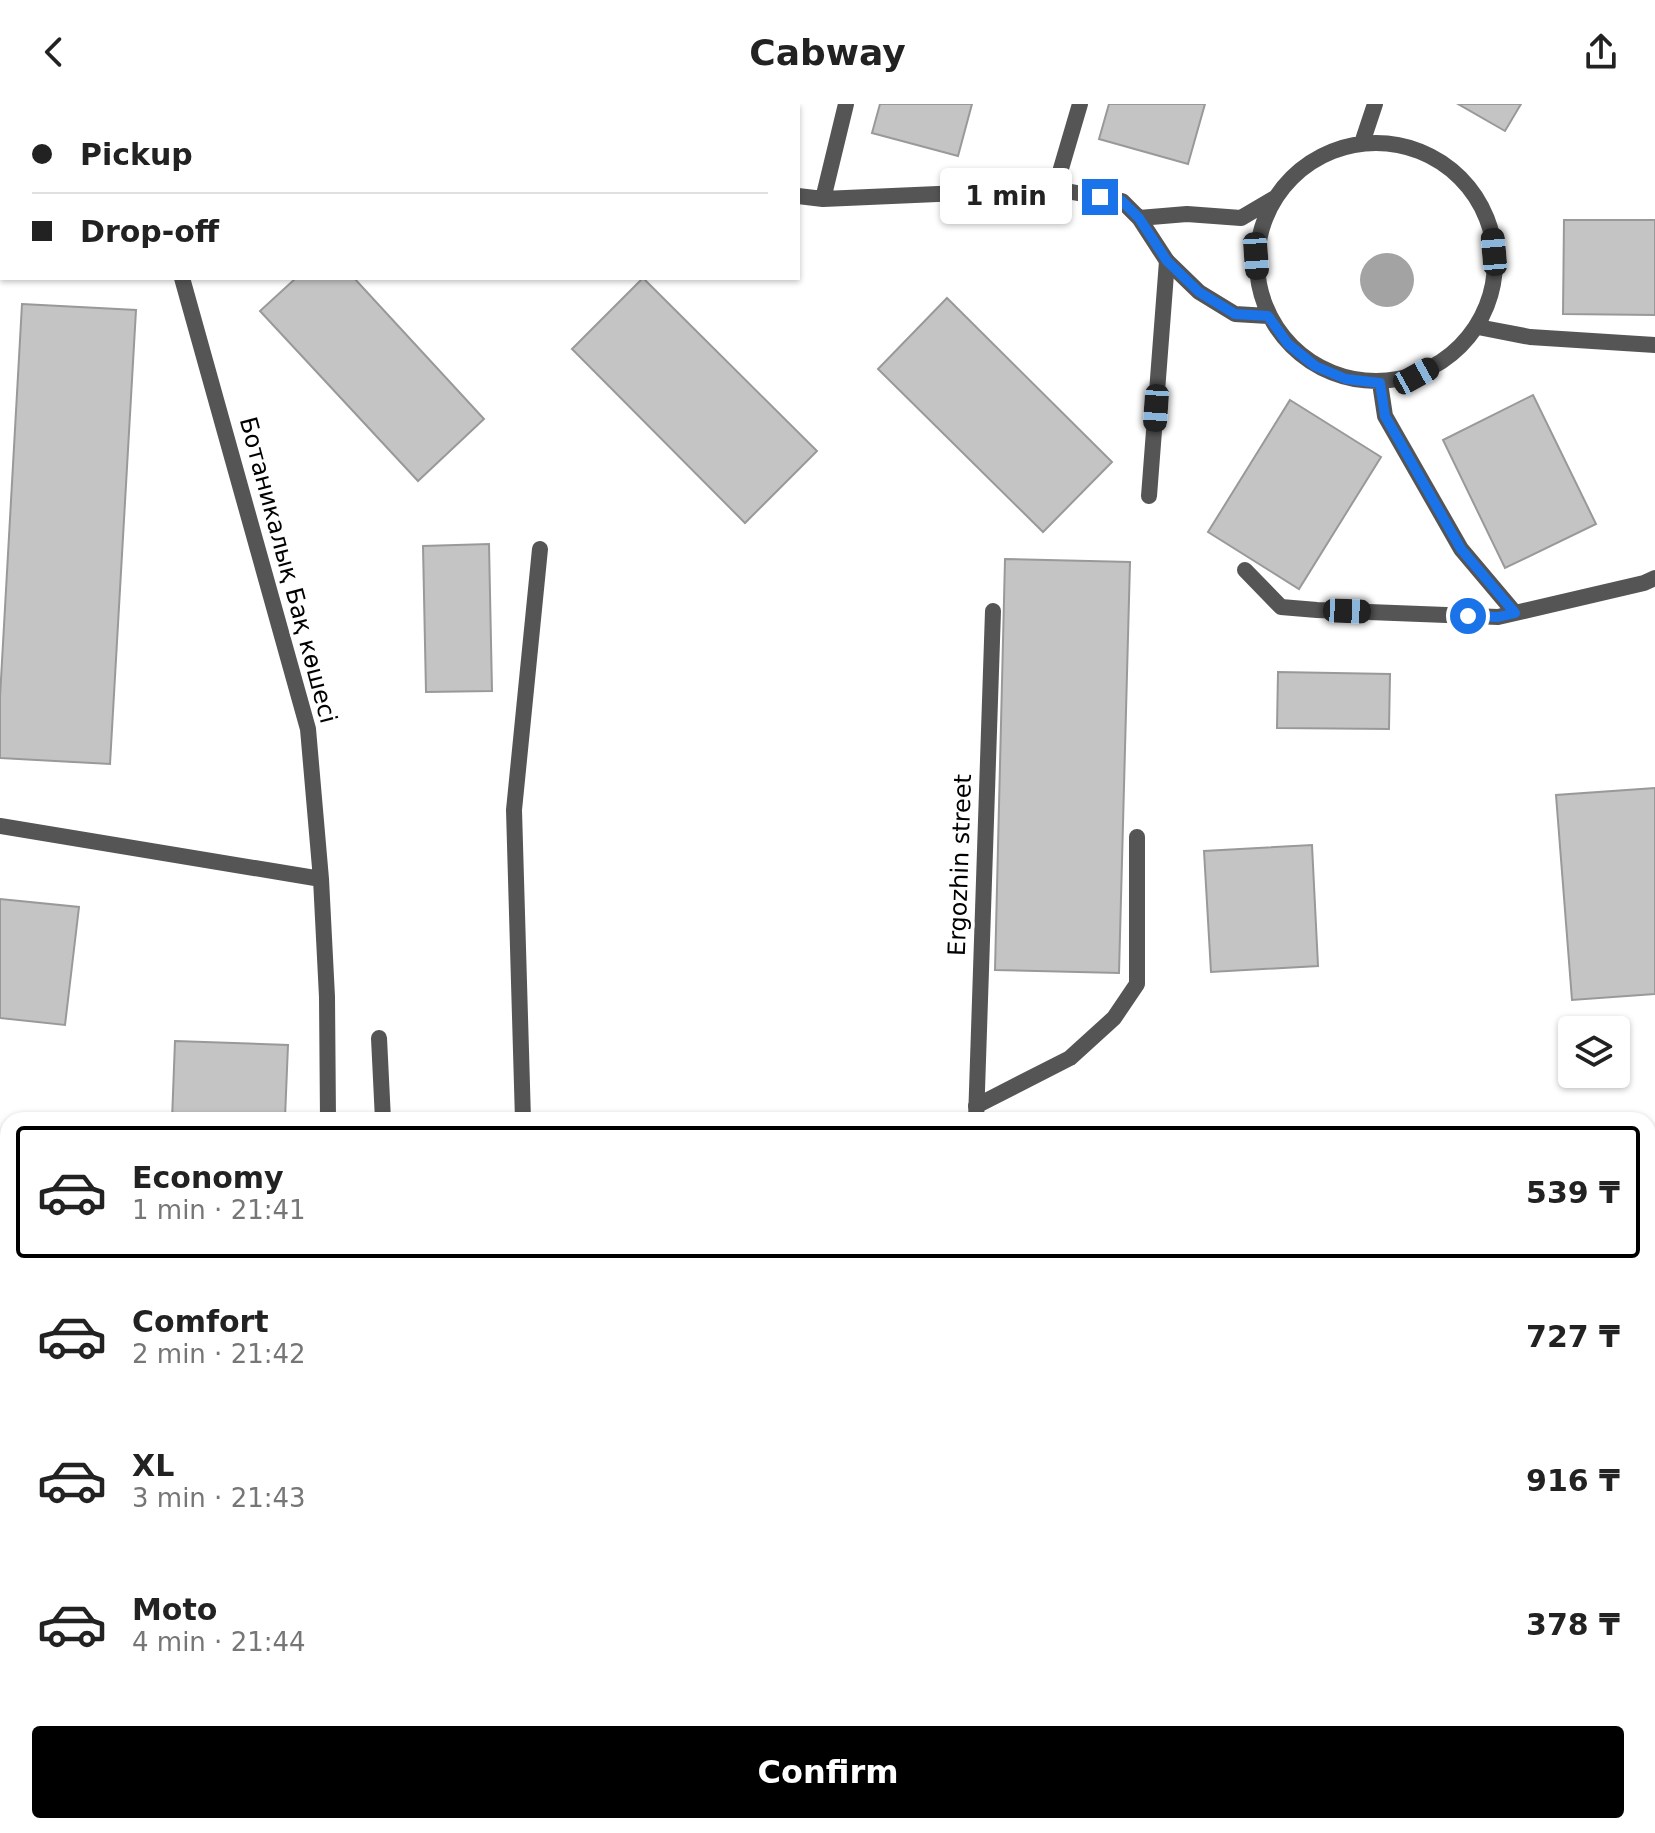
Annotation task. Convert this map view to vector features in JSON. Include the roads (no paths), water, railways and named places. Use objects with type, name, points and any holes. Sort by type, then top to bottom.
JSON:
[{"type":"street","points":[[823,199],[846,104]]},
{"type":"street","points":[[1055,189],[1080,104]]},
{"type":"street","points":[[1362,143],[1375,104]]},
{"type":"street","points":[[1362,143],[1404,145],[1435,157],[1461,178],[1481,204],[1493,236],[1496,269],[1489,302],[1478,327],[1449,358],[1416,376],[1380,383],[1346,379],[1315,366],[1288,344],[1268,316],[1258,287],[1256,256],[1261,226],[1275,198],[1292,177],[1313,160],[1338,148],[1362,143]]},
{"type":"street","points":[[800,196],[823,199],[1055,189],[1122,201],[1139,218],[1167,261],[1199,292],[1235,314],[1268,316]]},
{"type":"street","points":[[1139,218],[1187,214],[1241,218],[1275,198]]},
{"type":"street","points":[[1149,496],[1167,261]]},
{"type":"street","name":"Ботаникалық Бақ көшесі","points":[[183,280],[308,729],[321,879],[327,997],[328,1112]]},
{"type":"street","points":[[1478,327],[1530,337],[1655,345]]},
{"type":"street","points":[[1380,383],[1385,416],[1461,549],[1515,613]]},
{"type":"street","points":[[523,1112],[514,810],[540,549]]},
{"type":"street","points":[[1245,570],[1281,607],[1498,617],[1655,578]]},
{"type":"street","name":"Ergozhin street","points":[[976,1112],[993,611]]},
{"type":"street","points":[[0,826],[321,879]]},
{"type":"street","points":[[978,1112],[1070,1058],[1114,1018],[1137,984],[1137,837]]},
{"type":"street","points":[[379,1038],[383,1112]]}]
